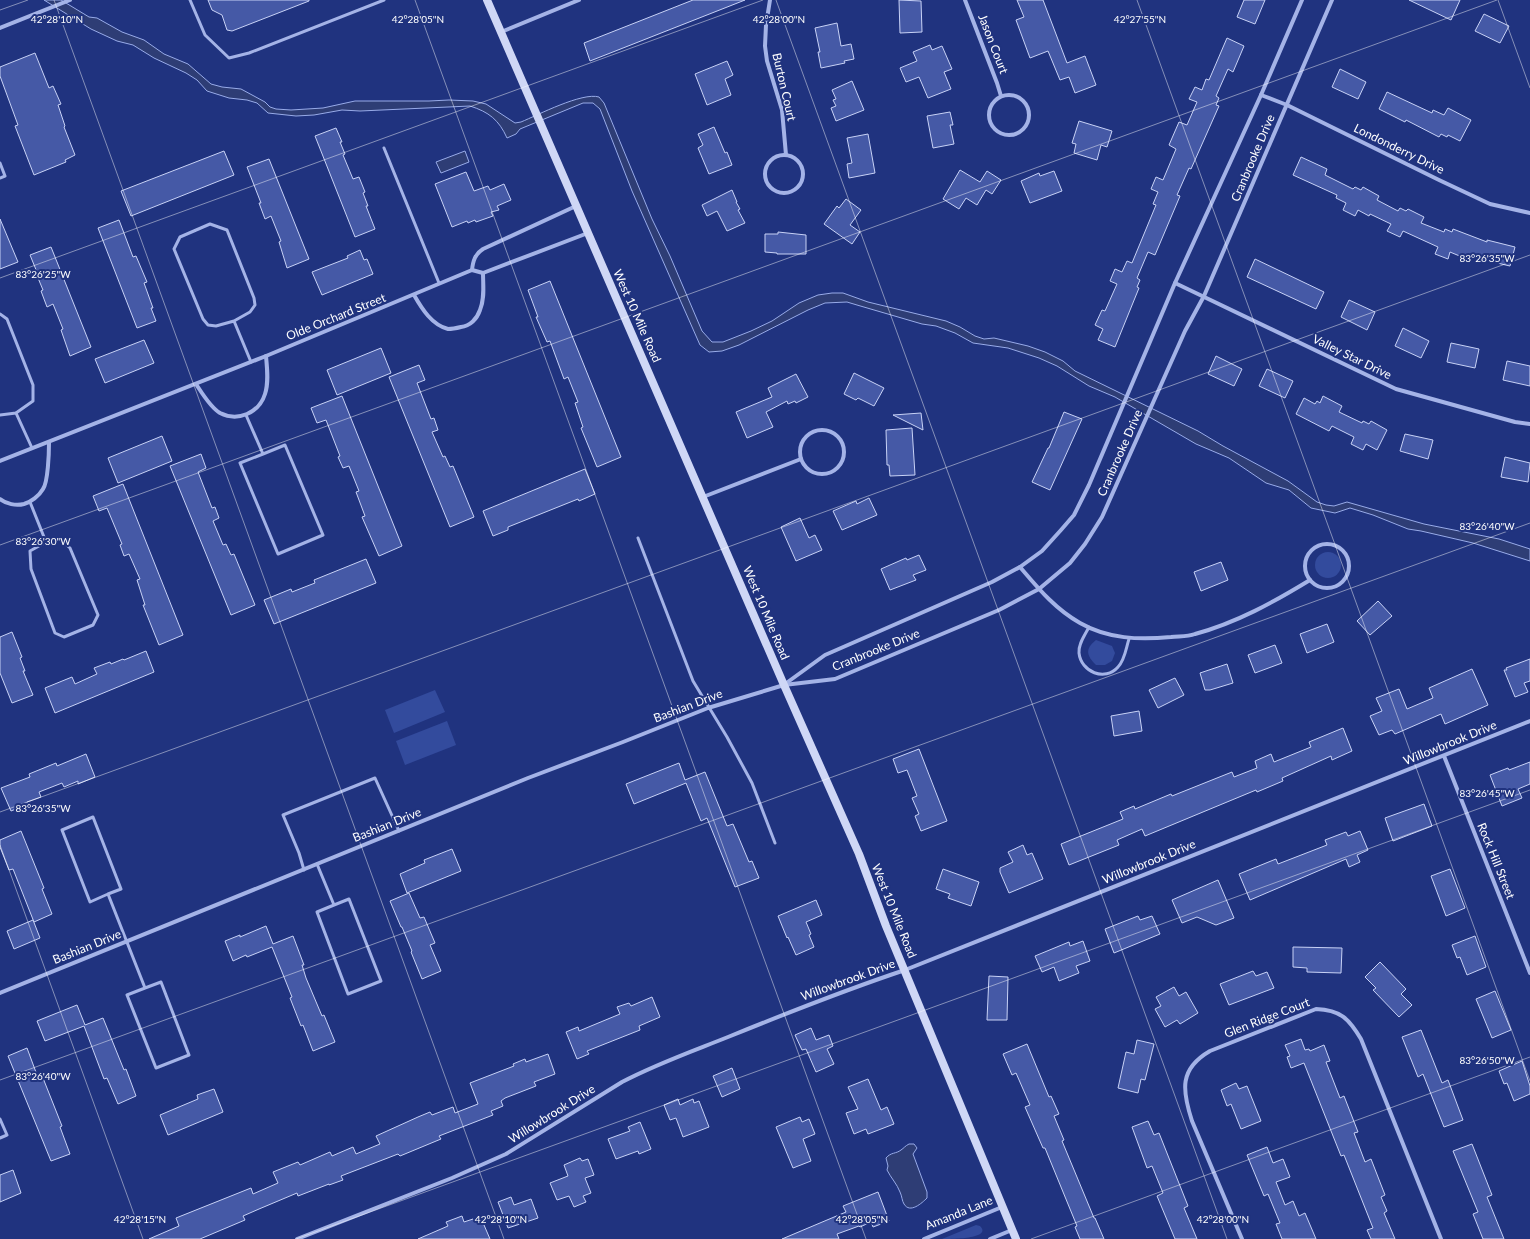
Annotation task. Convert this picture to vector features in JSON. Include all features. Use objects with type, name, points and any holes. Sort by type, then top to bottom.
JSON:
[{"type":"main road","name":"West 10 Mile Road","points":[[487,0],[784,685],[859,854],[886,926],[1016,1239]]},
{"type":"street","points":[[0,28],[70,0]]},
{"type":"street","points":[[501,32],[579,0]]},
{"type":"street","name":"Burton Court","points":[[770,0],[766,25],[765,46],[767,61],[782,110],[786,155]]},
{"type":"street","name":"Jason Court","points":[[965,0],[1001,96]]},
{"type":"street","name":"Cranbrooke Drive","points":[[784,685],[825,655],[992,582],[1020,567],[1042,551],[1074,514],[1087,491],[1175,283],[1261,95],[1302,0]]},
{"type":"street","name":"Cranbrooke Drive","points":[[784,685],[835,679],[999,610],[1039,589],[1070,562],[1088,539],[1102,517],[1185,331],[1204,296],[1332,0]]},
{"type":"street","name":"Londonderry Drive","points":[[1261,95],[1287,105],[1490,204],[1530,213]]},
{"type":"street","points":[[1001,96],[1016,96],[1027,106],[1029,114],[1027,122],[1017,133],[1002,133],[995,129],[991,123],[989,115],[990,107],[994,101],[1001,96]]},
{"type":"street","points":[[786,155],[793,157],[799,162],[803,168],[804,176],[797,189],[782,193],[775,191],[770,186],[766,180],[765,172],[767,165],[772,159],[786,155]]},
{"type":"street","points":[[576,206],[483,249],[476,256],[472,270],[483,273],[588,233]]},
{"type":"street","name":"Olde Orchard Street","points":[[0,462],[266,356],[472,270]]},
{"type":"street","points":[[414,295],[423,311],[437,323],[450,329],[466,326],[476,319],[481,309],[483,295],[483,273]]},
{"type":"street","name":"Valley Star Drive","points":[[1175,283],[1396,389],[1516,422],[1530,424]]},
{"type":"street","points":[[196,384],[219,412],[231,417],[246,415],[258,408],[265,394],[267,381],[266,356]]},
{"type":"street","points":[[823,430],[831,432],[838,437],[842,444],[844,453],[842,461],[836,468],[829,472],[820,474],[812,472],[805,466],[801,459],[799,450],[802,442],[807,435],[814,431],[823,430]]},
{"type":"street","points":[[0,499],[3,502],[18,506],[30,502],[44,489],[47,473],[49,442]]},
{"type":"street","points":[[703,497],[801,459]]},
{"type":"street","points":[[1330,543],[1338,546],[1345,552],[1349,560],[1350,569],[1342,584],[1334,588],[1325,588],[1317,586],[1310,580],[1306,572],[1305,564],[1308,555],[1314,548],[1321,544],[1330,543]]},
{"type":"street","points":[[1020,567],[1054,604],[1078,622],[1107,634],[1129,639],[1148,640],[1194,635],[1231,622],[1263,607],[1310,580]]},
{"type":"street","name":"Bashian Drive","points":[[0,993],[528,778],[708,708],[784,685]]},
{"type":"street","name":"Willowbrook Drive","points":[[297,1239],[452,1178],[506,1154],[635,1075],[820,1000],[905,970],[1530,721]]},
{"type":"street","name":"Rock Hill Street","points":[[1444,756],[1530,973]]},
{"type":"street","name":"Glen Ridge Court","points":[[1242,1239],[1190,1114],[1186,1102],[1185,1079],[1189,1069],[1199,1057],[1210,1051],[1316,1009],[1326,1009],[1345,1017],[1361,1039],[1441,1239]]},
{"type":"street","name":"Amanda Lane","points":[[924,1239],[1003,1207]]},
{"type":"street","points":[[990,1239],[1012,1230]]},
{"type":"lane","points":[[190,0],[205,35],[229,58],[249,53],[384,0]]},
{"type":"lane","points":[[384,148],[439,283]]},
{"type":"lane","points":[[0,163],[5,176],[0,178]]},
{"type":"lane","points":[[210,224],[227,230],[254,298],[255,305],[250,312],[234,321],[216,326],[208,325],[203,319],[174,249],[180,237],[210,224]]},
{"type":"lane","points":[[0,314],[7,319],[33,384],[33,402],[16,413],[0,415]]},
{"type":"lane","points":[[234,321],[251,362]]},
{"type":"lane","points":[[16,413],[32,448]]},
{"type":"lane","points":[[246,415],[263,454]]},
{"type":"lane","points":[[285,445],[323,535],[278,554],[240,463],[263,454],[285,445]]},
{"type":"lane","points":[[30,502],[46,542]]},
{"type":"lane","points":[[638,538],[693,681],[727,737],[752,783],[775,843]]},
{"type":"lane","points":[[60,539],[70,548],[98,616],[93,625],[64,637],[55,633],[31,569],[30,551],[46,542],[60,539]]},
{"type":"lane","points":[[1089,627],[1080,643],[1079,652],[1081,662],[1087,669],[1097,674],[1105,675],[1112,672],[1119,666],[1129,639]]},
{"type":"lane","points":[[304,870],[299,852],[283,815],[375,778],[399,831]]},
{"type":"lane","points":[[93,817],[121,889],[108,894],[90,902],[62,830],[93,817]]},
{"type":"lane","points":[[317,864],[334,905]]},
{"type":"lane","points":[[108,894],[145,988]]},
{"type":"lane","points":[[349,899],[381,981],[348,994],[317,912],[334,905],[349,899]]},
{"type":"lane","points":[[161,982],[189,1055],[156,1068],[127,995],[145,988],[161,982]]},
{"type":"lane","points":[[0,1119],[7,1135],[0,1138]]},
{"type":"shaded area","points":[[44,0],[61,0],[89,17],[97,18],[122,32],[144,40],[164,54],[188,64],[211,84],[241,89],[265,102],[270,107],[276,109],[291,110],[323,108],[355,101],[473,101],[486,104],[515,123],[521,122],[571,101],[591,96],[599,97],[604,103],[652,219],[670,256],[702,331],[712,342],[723,342],[751,331],[772,321],[799,303],[818,295],[843,293],[868,302],[946,321],[984,339],[994,338],[1028,346],[1045,352],[1063,361],[1075,371],[1198,431],[1288,481],[1317,502],[1334,506],[1347,502],[1424,524],[1499,539],[1530,549],[1530,561],[1473,543],[1408,529],[1373,515],[1350,508],[1335,513],[1311,508],[1289,490],[1266,483],[1229,458],[1196,444],[1115,397],[1089,386],[1057,366],[1039,358],[1008,348],[973,343],[955,333],[936,326],[922,324],[847,302],[825,303],[739,345],[722,351],[709,352],[700,345],[632,191],[600,109],[593,103],[583,103],[520,129],[516,134],[507,138],[501,126],[493,118],[483,111],[470,106],[360,111],[342,110],[314,115],[296,116],[268,113],[257,103],[229,98],[207,91],[197,80],[186,73],[154,58],[133,45],[117,41],[91,29]]},
{"type":"shaded area","points":[[465,151],[469,162],[441,173],[436,162]]},
{"type":"shaded area","points":[[1328,552],[1337,556],[1341,565],[1337,574],[1328,578],[1319,574],[1315,565],[1319,556]]},
{"type":"shaded area","points":[[1096,640],[1112,646],[1115,653],[1112,661],[1105,665],[1096,665],[1090,658],[1088,652],[1090,646]]},
{"type":"shaded area","points":[[435,690],[445,712],[394,733],[385,710]]},
{"type":"shaded area","points":[[447,721],[456,745],[405,765],[396,741]]},
{"type":"shaded area","points":[[909,1144],[914,1144],[917,1148],[913,1154],[927,1192],[927,1198],[913,1208],[909,1208],[904,1204],[899,1189],[887,1170],[888,1166],[886,1158]]},
{"type":"shaded area","points":[[976,1225],[980,1226],[982,1230],[981,1234],[969,1237],[942,1239]]},
{"type":"building","points":[[208,0],[309,1],[232,31],[227,30],[222,15],[212,10]]},
{"type":"building","points":[[693,0],[745,0],[590,61],[584,43]]},
{"type":"building","points":[[899,0],[921,1],[922,32],[900,33]]},
{"type":"building","points":[[1017,0],[1043,0],[1067,63],[1085,56],[1096,85],[1075,93],[1069,77],[1060,80],[1048,51],[1030,58],[1016,20],[1024,17]]},
{"type":"building","points":[[1244,0],[1265,0],[1255,24],[1237,17]]},
{"type":"building","points":[[1409,0],[1460,0],[1451,20]]},
{"type":"building","points":[[1484,14],[1509,26],[1500,43],[1475,31]]},
{"type":"building","points":[[837,23],[841,46],[851,44],[854,59],[844,61],[845,63],[821,68],[818,52],[820,52],[815,28]]},
{"type":"building","points":[[1227,38],[1244,46],[1233,72],[1228,69],[1216,96],[1219,98],[1216,105],[1219,106],[1191,169],[1189,168],[1177,195],[1180,196],[1155,255],[1148,252],[1137,278],[1140,280],[1137,287],[1139,288],[1115,347],[1098,340],[1103,329],[1095,325],[1102,310],[1105,311],[1117,284],[1110,281],[1115,269],[1122,272],[1127,261],[1132,263],[1156,205],[1153,204],[1158,192],[1151,189],[1156,177],[1163,180],[1176,149],[1169,145],[1179,122],[1187,125],[1197,102],[1189,99],[1195,87],[1202,90],[1206,79],[1209,80]]},
{"type":"building","points":[[930,45],[932,50],[942,46],[952,69],[944,72],[951,89],[928,98],[919,77],[906,82],[900,68],[917,61],[913,52]]},
{"type":"building","points":[[35,53],[49,88],[53,86],[61,104],[58,105],[65,126],[64,127],[75,155],[65,160],[66,162],[34,175],[15,126],[18,125],[0,76],[0,67]]},
{"type":"building","points":[[727,61],[733,75],[725,79],[731,95],[707,105],[695,74]]},
{"type":"building","points":[[1340,69],[1366,82],[1358,99],[1332,87]]},
{"type":"building","points":[[852,81],[864,110],[836,121],[831,108],[836,106],[833,100],[836,99],[832,90]]},
{"type":"building","points":[[1387,92],[1432,113],[1433,110],[1444,115],[1448,108],[1471,120],[1460,141],[1448,135],[1447,137],[1441,134],[1439,137],[1406,120],[1405,122],[1379,109]]},
{"type":"building","points":[[950,112],[953,125],[950,125],[954,144],[933,148],[927,116]]},
{"type":"building","points":[[1079,121],[1112,131],[1107,147],[1101,145],[1097,160],[1074,153],[1076,144],[1072,143]]},
{"type":"building","points":[[714,127],[732,165],[709,174],[698,148],[703,145],[698,134]]},
{"type":"building","points":[[336,128],[342,142],[340,142],[345,154],[343,155],[353,179],[359,177],[365,192],[363,193],[368,206],[366,206],[375,229],[355,237],[315,136]]},
{"type":"building","points":[[868,134],[875,173],[849,178],[847,164],[852,163],[847,138]]},
{"type":"building","points":[[224,151],[234,175],[131,216],[121,191]]},
{"type":"building","points":[[1301,157],[1327,169],[1325,175],[1353,189],[1355,187],[1361,190],[1363,187],[1379,196],[1377,200],[1398,211],[1400,208],[1406,211],[1408,209],[1424,217],[1421,223],[1444,232],[1445,229],[1452,232],[1453,229],[1487,242],[1487,240],[1515,247],[1510,266],[1463,255],[1462,257],[1450,252],[1448,259],[1435,254],[1438,247],[1403,231],[1400,237],[1387,231],[1391,224],[1370,214],[1369,216],[1358,210],[1355,216],[1343,210],[1346,203],[1336,198],[1337,195],[1293,175]]},
{"type":"building","points":[[269,159],[309,259],[287,268],[279,242],[281,241],[271,216],[265,219],[259,203],[261,203],[247,167]]},
{"type":"building","points":[[960,170],[980,182],[987,171],[1001,180],[992,194],[986,190],[977,205],[966,198],[959,209],[943,199]]},
{"type":"building","points":[[1054,171],[1062,191],[1030,203],[1021,181],[1039,173],[1040,176]]},
{"type":"building","points":[[466,172],[474,191],[488,186],[490,190],[504,184],[511,200],[497,206],[499,210],[491,212],[493,216],[476,222],[475,220],[468,223],[467,221],[452,227],[435,184]]},
{"type":"building","points":[[732,190],[740,209],[738,210],[745,223],[727,231],[717,211],[707,216],[702,205]]},
{"type":"building","points":[[846,199],[861,210],[850,225],[860,232],[852,244],[824,224],[837,206],[839,208]]},
{"type":"building","points":[[0,219],[18,262],[0,269]]},
{"type":"building","points":[[119,220],[133,257],[136,256],[147,282],[144,283],[156,321],[137,328],[98,228]]},
{"type":"building","points":[[778,232],[806,235],[806,254],[777,254],[765,252],[765,234],[778,234]]},
{"type":"building","points":[[51,247],[91,347],[70,356],[61,330],[63,329],[53,304],[47,307],[41,291],[43,290],[38,278],[39,277],[30,255]]},
{"type":"building","points":[[360,250],[364,260],[367,259],[373,274],[322,295],[312,272],[348,258],[347,256]]},
{"type":"building","points":[[1255,259],[1324,292],[1316,309],[1247,277]]},
{"type":"building","points":[[550,281],[621,457],[597,467],[581,428],[583,427],[575,403],[578,402],[568,377],[564,379],[550,341],[547,342],[536,317],[538,317],[528,290]]},
{"type":"building","points":[[1349,300],[1375,312],[1367,330],[1341,317]]},
{"type":"building","points":[[1403,328],[1429,341],[1421,358],[1395,346]]},
{"type":"building","points":[[144,340],[154,363],[105,383],[95,359]]},
{"type":"building","points":[[1451,343],[1479,349],[1475,368],[1447,362]]},
{"type":"building","points":[[381,348],[391,373],[337,395],[327,370]]},
{"type":"building","points":[[1216,356],[1242,369],[1234,386],[1208,374]]},
{"type":"building","points":[[1507,361],[1530,366],[1530,386],[1503,380]]},
{"type":"building","points":[[419,365],[425,380],[417,383],[431,419],[434,418],[438,430],[432,432],[443,457],[445,456],[450,467],[453,466],[474,517],[450,527],[389,377]]},
{"type":"building","points":[[1267,369],[1293,381],[1285,398],[1259,386]]},
{"type":"building","points":[[854,373],[884,388],[874,406],[858,398],[856,400],[844,394]]},
{"type":"building","points":[[796,374],[808,397],[796,403],[795,401],[788,404],[787,401],[766,412],[773,427],[747,438],[736,412],[772,397],[768,388]]},
{"type":"building","points":[[342,396],[402,546],[379,556],[362,517],[365,516],[356,492],[359,491],[349,466],[343,468],[326,420],[317,423],[311,408]]},
{"type":"building","points":[[1323,396],[1342,406],[1339,412],[1362,423],[1363,421],[1369,424],[1371,421],[1387,430],[1377,450],[1366,444],[1363,450],[1351,444],[1354,437],[1332,426],[1329,431],[1296,414],[1304,398],[1315,404],[1317,401],[1320,403]]},
{"type":"building","points":[[1064,412],[1082,419],[1050,490],[1032,482],[1049,448]]},
{"type":"building","points":[[921,413],[923,430],[893,415]]},
{"type":"building","points":[[912,428],[915,475],[890,476],[889,465],[887,465],[886,430]]},
{"type":"building","points":[[1405,434],[1433,440],[1428,459],[1400,451]]},
{"type":"building","points":[[162,436],[172,461],[118,483],[108,458]]},
{"type":"building","points":[[201,454],[206,468],[198,472],[212,508],[215,507],[219,518],[213,521],[223,545],[226,544],[231,555],[234,554],[255,605],[231,615],[170,466]]},
{"type":"building","points":[[1505,457],[1530,463],[1528,482],[1501,477]]},
{"type":"building","points":[[585,469],[595,494],[579,501],[578,499],[508,527],[508,530],[493,536],[483,511]]},
{"type":"building","points":[[123,484],[183,635],[159,645],[143,605],[145,605],[137,580],[140,579],[129,554],[124,556],[120,545],[122,544],[107,508],[99,511],[93,496]]},
{"type":"building","points":[[869,498],[877,515],[842,530],[833,511],[856,501],[857,504]]},
{"type":"building","points":[[800,518],[809,538],[815,535],[822,550],[796,561],[781,527]]},
{"type":"building","points":[[919,555],[926,570],[913,575],[916,580],[890,590],[881,569],[906,558],[907,560]]},
{"type":"building","points":[[366,559],[376,583],[274,624],[264,600],[291,589],[292,592],[315,583],[314,580]]},
{"type":"building","points":[[1221,562],[1228,580],[1201,591],[1194,572]]},
{"type":"building","points":[[1378,601],[1392,616],[1370,635],[1357,621]]},
{"type":"building","points":[[1327,624],[1334,642],[1307,653],[1300,634]]},
{"type":"building","points":[[12,632],[22,657],[20,658],[25,671],[23,671],[33,695],[12,703],[0,673],[0,637]]},
{"type":"building","points":[[1275,645],[1282,663],[1255,673],[1248,655]]},
{"type":"building","points":[[146,651],[154,672],[55,713],[45,688],[72,677],[75,684],[97,674],[94,668],[110,662],[111,664],[123,659],[124,660]]},
{"type":"building","points":[[1530,659],[1530,681],[1524,683],[1528,692],[1515,697],[1504,670]]},
{"type":"building","points":[[1227,664],[1233,683],[1210,690],[1205,690],[1200,673]]},
{"type":"building","points":[[1472,669],[1488,705],[1445,724],[1441,714],[1395,734],[1392,730],[1379,735],[1370,716],[1382,711],[1376,698],[1399,689],[1407,709],[1433,698],[1429,688]]},
{"type":"building","points":[[1175,678],[1184,695],[1158,708],[1149,690]]},
{"type":"building","points":[[1139,711],[1142,731],[1114,736],[1111,716]]},
{"type":"building","points":[[1343,728],[1352,751],[1332,760],[1331,756],[1282,778],[1283,781],[1257,792],[1256,790],[1145,836],[1142,829],[1117,840],[1119,845],[1069,865],[1061,844],[1123,819],[1120,812],[1134,806],[1135,809],[1171,794],[1172,796],[1232,772],[1234,777],[1257,768],[1255,761],[1271,754],[1274,762],[1311,747],[1309,742]]},
{"type":"building","points":[[919,749],[947,821],[921,831],[915,816],[919,814],[912,798],[917,796],[907,770],[898,773],[893,759]]},
{"type":"building","points":[[86,754],[95,777],[78,784],[78,781],[64,787],[62,783],[39,792],[41,797],[27,802],[28,804],[11,811],[1,788],[30,777],[29,774],[56,763],[57,766]]},
{"type":"building","points":[[1530,762],[1530,784],[1518,789],[1522,798],[1502,806],[1490,775]]},
{"type":"building","points":[[679,763],[685,780],[705,772],[727,826],[733,824],[749,862],[752,861],[759,878],[735,887],[707,818],[701,821],[686,783],[634,804],[626,784]]},
{"type":"building","points":[[1424,804],[1432,826],[1393,841],[1385,818]]},
{"type":"building","points":[[21,831],[44,888],[42,889],[52,914],[34,922],[13,869],[9,870],[0,847],[0,840]]},
{"type":"building","points":[[1360,831],[1368,850],[1357,855],[1360,862],[1349,867],[1346,859],[1250,900],[1239,874],[1276,859],[1278,864],[1327,845],[1325,840],[1346,832],[1348,836]]},
{"type":"building","points":[[1023,845],[1027,855],[1032,853],[1043,879],[1009,893],[1000,872],[1000,868],[1013,862],[1008,852]]},
{"type":"building","points":[[452,849],[461,871],[407,893],[400,874],[425,863],[424,860]]},
{"type":"building","points":[[943,869],[979,882],[971,906],[948,898],[950,894],[936,889]]},
{"type":"building","points":[[1450,869],[1465,908],[1446,916],[1431,876]]},
{"type":"building","points":[[1218,880],[1234,918],[1216,925],[1197,917],[1182,923],[1172,900]]},
{"type":"building","points":[[409,893],[420,918],[424,917],[435,943],[430,945],[441,971],[422,979],[411,952],[412,951],[390,901]]},
{"type":"building","points":[[816,900],[822,915],[806,922],[814,947],[796,955],[778,916]]},
{"type":"building","points":[[1138,916],[1140,920],[1152,916],[1160,934],[1114,953],[1105,929]]},
{"type":"building","points":[[33,920],[40,938],[14,949],[7,931]]},
{"type":"building","points":[[266,926],[273,944],[293,936],[304,965],[302,965],[306,978],[335,1042],[313,1051],[303,1025],[301,1026],[290,998],[292,997],[272,947],[247,957],[246,955],[233,961],[225,941],[240,935],[240,937]]},
{"type":"building","points":[[1475,936],[1486,967],[1467,975],[1460,957],[1457,958],[1452,945]]},
{"type":"building","points":[[1083,941],[1090,961],[1076,966],[1079,973],[1059,981],[1054,967],[1042,972],[1035,956],[1069,942],[1070,946]]},
{"type":"building","points":[[1293,947],[1342,948],[1341,973],[1307,972],[1307,968],[1293,967]]},
{"type":"building","points":[[1380,962],[1406,989],[1401,994],[1412,1005],[1399,1017],[1373,990],[1376,988],[1365,977]]},
{"type":"building","points":[[1253,971],[1256,976],[1267,972],[1274,988],[1229,1005],[1220,984]]},
{"type":"building","points":[[989,976],[1008,977],[1007,1020],[987,1020]]},
{"type":"building","points":[[1174,987],[1179,996],[1186,992],[1198,1013],[1180,1024],[1177,1020],[1165,1027],[1155,1009],[1161,1006],[1156,997]]},
{"type":"building","points":[[1495,991],[1511,1030],[1492,1038],[1476,999]]},
{"type":"building","points":[[652,997],[660,1017],[639,1026],[640,1030],[587,1051],[589,1054],[577,1059],[566,1032],[578,1027],[579,1031],[620,1014],[617,1007],[629,1003],[631,1006]]},
{"type":"building","points":[[77,1005],[85,1025],[103,1018],[124,1070],[126,1069],[136,1096],[118,1104],[107,1078],[104,1079],[84,1026],[45,1041],[37,1021]]},
{"type":"building","points":[[811,1028],[816,1040],[829,1035],[833,1046],[827,1049],[834,1064],[816,1072],[806,1049],[802,1050],[795,1035]]},
{"type":"building","points":[[1421,1030],[1442,1083],[1448,1080],[1463,1120],[1444,1127],[1423,1074],[1418,1077],[1402,1037]]},
{"type":"building","points":[[1301,1039],[1305,1050],[1309,1049],[1310,1051],[1324,1045],[1330,1061],[1326,1062],[1340,1098],[1344,1096],[1358,1132],[1354,1133],[1365,1162],[1371,1159],[1385,1195],[1381,1197],[1387,1211],[1384,1213],[1395,1239],[1371,1239],[1367,1230],[1373,1228],[1344,1155],[1341,1156],[1304,1063],[1291,1068],[1287,1057],[1290,1056],[1285,1045]]},
{"type":"building","points":[[1137,1040],[1154,1044],[1145,1080],[1141,1079],[1138,1093],[1118,1088],[1126,1052],[1134,1054]]},
{"type":"building","points":[[1027,1044],[1049,1097],[1051,1096],[1059,1114],[1054,1116],[1064,1140],[1062,1141],[1104,1239],[1080,1239],[1075,1227],[1077,1226],[1045,1148],[1043,1148],[1025,1107],[1030,1105],[1016,1073],[1012,1075],[1003,1054]]},
{"type":"building","points":[[27,1048],[37,1075],[41,1073],[62,1126],[60,1127],[70,1154],[51,1161],[8,1056]]},
{"type":"building","points":[[548,1054],[555,1074],[534,1082],[536,1086],[505,1098],[501,1101],[503,1106],[491,1111],[493,1115],[439,1136],[441,1139],[400,1156],[398,1154],[341,1176],[343,1180],[298,1196],[297,1193],[259,1209],[243,1216],[245,1220],[200,1239],[149,1239],[179,1226],[176,1218],[251,1188],[253,1194],[278,1183],[273,1172],[298,1162],[300,1165],[330,1152],[332,1156],[353,1147],[356,1154],[380,1144],[376,1136],[430,1112],[432,1115],[453,1107],[455,1113],[478,1104],[470,1083],[514,1066],[513,1064],[525,1059],[526,1062]]},
{"type":"building","points":[[1522,1061],[1530,1086],[1530,1094],[1514,1101],[1507,1083],[1504,1084],[1499,1071]]},
{"type":"building","points":[[732,1068],[740,1089],[722,1097],[713,1076]]},
{"type":"building","points":[[868,1079],[881,1110],[887,1107],[894,1124],[868,1134],[866,1129],[854,1134],[846,1113],[858,1109],[848,1087]]},
{"type":"building","points":[[1236,1083],[1239,1089],[1247,1086],[1261,1121],[1241,1129],[1231,1104],[1227,1106],[1221,1090]]},
{"type":"building","points":[[214,1089],[223,1112],[168,1135],[160,1115],[198,1099],[197,1095]]},
{"type":"building","points":[[678,1099],[680,1105],[693,1099],[694,1103],[699,1101],[709,1127],[683,1137],[676,1118],[670,1120],[664,1105]]},
{"type":"building","points":[[800,1117],[802,1122],[809,1119],[815,1134],[803,1139],[811,1161],[793,1168],[776,1127]]},
{"type":"building","points":[[1148,1121],[1154,1135],[1159,1133],[1188,1206],[1184,1208],[1197,1239],[1175,1239],[1157,1196],[1163,1193],[1152,1166],[1147,1168],[1132,1127]]},
{"type":"building","points":[[640,1122],[651,1149],[639,1154],[638,1151],[616,1159],[608,1139],[630,1131],[628,1127]]},
{"type":"building","points":[[1472,1144],[1492,1195],[1487,1197],[1504,1239],[1483,1239],[1473,1214],[1478,1212],[1453,1151]]},
{"type":"building","points":[[1267,1147],[1273,1163],[1283,1159],[1290,1177],[1276,1182],[1285,1205],[1293,1201],[1299,1216],[1305,1213],[1316,1239],[1282,1239],[1276,1224],[1280,1223],[1268,1194],[1264,1196],[1247,1155]]},
{"type":"building","points":[[580,1158],[582,1161],[588,1159],[594,1175],[585,1178],[591,1193],[583,1196],[586,1202],[574,1207],[569,1196],[557,1200],[550,1183],[568,1176],[564,1165]]},
{"type":"building","points":[[13,1170],[21,1193],[0,1202],[0,1175]]},
{"type":"building","points":[[878,1192],[889,1221],[873,1227],[871,1222],[860,1227],[859,1226],[837,1234],[839,1239],[782,1239],[846,1212],[843,1206]]},
{"type":"building","points":[[511,1197],[514,1205],[531,1199],[538,1218],[508,1228],[498,1202]]},
{"type":"building","points":[[462,1216],[464,1222],[473,1219],[474,1221],[481,1218],[490,1239],[418,1239],[448,1226],[446,1222]]}]
